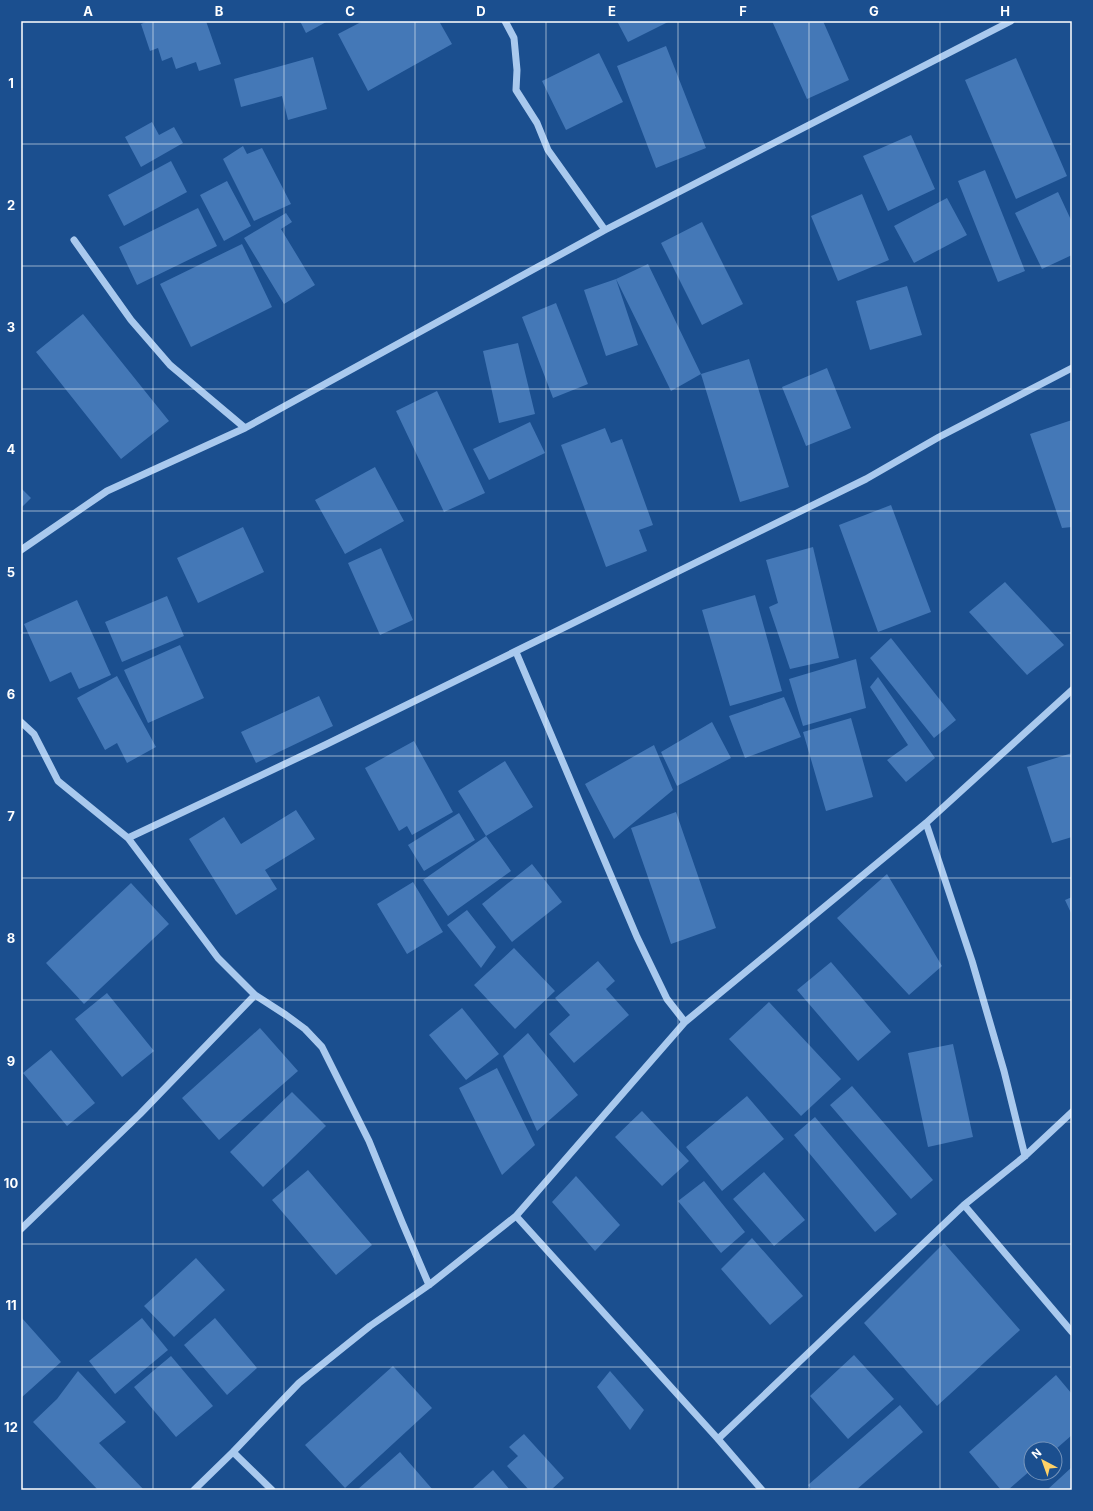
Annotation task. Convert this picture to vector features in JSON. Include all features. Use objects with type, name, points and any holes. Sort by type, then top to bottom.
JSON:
[{"type":"street","points":[[505,21],[514,38],[516,90],[537,123],[548,150],[605,230]]},
{"type":"street","points":[[21,550],[107,491],[245,428],[605,230],[1011,21]]},
{"type":"street","points":[[74,240],[131,320],[170,365],[245,428]]},
{"type":"street","points":[[128,838],[325,746],[866,479],[940,437],[1072,368]]},
{"type":"street","points":[[516,652],[637,937],[667,999],[685,1022]]},
{"type":"street","points":[[194,1490],[233,1452],[299,1383],[370,1326],[429,1285],[516,1216],[685,1022],[926,823],[1072,690]]},
{"type":"street","points":[[21,722],[34,734],[58,781],[128,838],[218,958],[255,996],[286,1015],[305,1029],[322,1047],[370,1140],[402,1222],[429,1285]]},
{"type":"street","points":[[926,823],[972,961],[1004,1071],[1025,1156]]},
{"type":"street","points":[[21,1229],[140,1114],[255,996]]},
{"type":"street","points":[[718,1439],[964,1205],[1025,1156],[1072,1112]]},
{"type":"street","points":[[964,1205],[1072,1332]]},
{"type":"street","points":[[516,1216],[718,1439],[762,1490]]},
{"type":"street","points":[[233,1452],[272,1490]]},
{"type":"building","points":[[148,21],[206,21],[221,64],[199,71],[196,62],[176,69],[172,57],[162,61],[158,48],[150,51],[141,24]]},
{"type":"building","points":[[300,21],[328,21],[306,33]]},
{"type":"building","points":[[363,21],[439,21],[452,44],[368,91],[338,34]]},
{"type":"building","points":[[617,21],[670,21],[628,42]]},
{"type":"building","points":[[772,21],[823,21],[849,80],[807,99]]},
{"type":"building","points":[[666,46],[706,148],[656,168],[617,66]]},
{"type":"building","points":[[599,53],[623,102],[566,130],[542,81]]},
{"type":"building","points":[[313,57],[327,109],[288,120],[282,96],[241,107],[234,79]]},
{"type":"building","points":[[1016,58],[1067,176],[1016,199],[965,80]]},
{"type":"building","points":[[152,122],[159,135],[174,127],[183,143],[141,167],[125,137]]},
{"type":"building","points":[[911,135],[935,189],[888,211],[863,156]]},
{"type":"building","points":[[243,146],[247,154],[262,148],[291,204],[254,221],[223,159]]},
{"type":"building","points":[[171,161],[187,192],[124,226],[108,195]]},
{"type":"building","points":[[985,170],[1025,271],[998,282],[958,181]]},
{"type":"building","points":[[227,181],[251,226],[224,241],[200,195]]},
{"type":"building","points":[[1058,192],[1072,222],[1072,255],[1042,269],[1015,213]]},
{"type":"building","points":[[862,194],[889,260],[838,281],[811,216]]},
{"type":"building","points":[[947,198],[967,235],[914,263],[894,226]]},
{"type":"building","points":[[198,208],[217,246],[137,285],[119,247]]},
{"type":"building","points":[[286,213],[292,222],[281,229],[315,285],[284,304],[244,238]]},
{"type":"building","points":[[702,222],[743,304],[702,325],[661,243]]},
{"type":"building","points":[[242,244],[272,307],[191,347],[160,284]]},
{"type":"building","points":[[648,264],[701,374],[671,391],[616,279]]},
{"type":"building","points":[[616,279],[638,345],[606,356],[584,290]]},
{"type":"building","points":[[907,286],[922,335],[870,350],[856,301]]},
{"type":"building","points":[[556,303],[588,384],[553,398],[522,317]]},
{"type":"building","points":[[83,314],[169,421],[121,459],[36,352]]},
{"type":"building","points":[[518,343],[535,414],[499,423],[483,351]]},
{"type":"building","points":[[749,359],[789,487],[740,502],[701,374]]},
{"type":"building","points":[[827,368],[851,428],[806,446],[782,387]]},
{"type":"building","points":[[437,391],[485,493],[444,512],[396,411]]},
{"type":"building","points":[[1072,420],[1072,527],[1062,528],[1030,434]]},
{"type":"building","points":[[530,422],[545,453],[489,480],[473,449]]},
{"type":"building","points":[[605,428],[611,443],[622,439],[653,525],[639,530],[647,551],[606,567],[561,445]]},
{"type":"building","points":[[375,467],[404,521],[345,554],[315,500]]},
{"type":"building","points":[[21,488],[31,498],[21,508]]},
{"type":"building","points":[[891,505],[931,612],[878,632],[839,525]]},
{"type":"building","points":[[243,527],[264,572],[198,603],[177,558]]},
{"type":"building","points":[[813,547],[839,658],[790,669],[769,607],[778,603],[766,560]]},
{"type":"building","points":[[381,548],[413,620],[380,635],[348,563]]},
{"type":"building","points":[[1005,582],[1064,645],[1027,675],[969,612]]},
{"type":"building","points":[[755,595],[782,691],[730,706],[702,610]]},
{"type":"building","points":[[167,596],[184,636],[122,662],[105,622]]},
{"type":"building","points":[[77,600],[111,675],[79,689],[71,672],[50,682],[24,624]]},
{"type":"building","points":[[891,638],[956,720],[934,738],[870,658]]},
{"type":"building","points":[[180,645],[204,698],[148,723],[124,670]]},
{"type":"building","points":[[856,659],[866,708],[803,726],[789,679]]},
{"type":"building","points":[[117,676],[156,747],[127,763],[117,743],[105,750],[77,698]]},
{"type":"building","points":[[878,677],[935,758],[906,782],[887,760],[908,745],[870,687]]},
{"type":"building","points":[[319,696],[333,726],[256,763],[241,732]]},
{"type":"building","points":[[784,697],[801,737],[745,758],[729,716]]},
{"type":"building","points":[[851,718],[873,797],[826,811],[803,732]]},
{"type":"building","points":[[712,722],[731,758],[677,786],[661,752]]},
{"type":"building","points":[[414,741],[453,812],[412,835],[407,826],[399,831],[365,768]]},
{"type":"building","points":[[654,745],[673,790],[614,839],[585,784]]},
{"type":"building","points":[[1072,753],[1072,837],[1052,843],[1027,767]]},
{"type":"building","points":[[505,761],[533,807],[486,836],[458,791]]},
{"type":"building","points":[[296,810],[315,839],[265,870],[277,889],[236,915],[189,839],[224,817],[241,844]]},
{"type":"building","points":[[676,812],[716,928],[671,944],[631,828]]},
{"type":"building","points":[[459,813],[475,840],[424,871],[408,845]]},
{"type":"building","points":[[486,836],[511,871],[448,916],[423,880]]},
{"type":"building","points":[[532,864],[562,902],[512,942],[482,904]]},
{"type":"building","points":[[887,874],[942,966],[909,995],[837,918]]},
{"type":"building","points":[[413,882],[443,932],[407,954],[377,904]]},
{"type":"building","points":[[131,883],[169,924],[84,1004],[46,963]]},
{"type":"building","points":[[1072,897],[1072,915],[1065,900]]},
{"type":"building","points":[[467,910],[496,947],[481,968],[447,925]]},
{"type":"building","points":[[514,948],[555,991],[515,1029],[474,985]]},
{"type":"building","points":[[598,961],[615,981],[606,989],[629,1015],[574,1063],[549,1034],[570,1015],[555,998]]},
{"type":"building","points":[[831,962],[891,1032],[858,1061],[797,990]]},
{"type":"building","points":[[107,993],[154,1051],[122,1077],[75,1019]]},
{"type":"building","points":[[769,1002],[841,1079],[801,1116],[729,1039]]},
{"type":"building","points":[[462,1008],[499,1054],[466,1080],[429,1035]]},
{"type":"building","points":[[260,1028],[298,1071],[219,1140],[182,1098]]},
{"type":"building","points":[[528,1033],[578,1095],[537,1131],[503,1056]]},
{"type":"building","points":[[953,1044],[973,1137],[928,1147],[908,1053]]},
{"type":"building","points":[[51,1050],[95,1103],[67,1126],[23,1073]]},
{"type":"building","points":[[497,1068],[535,1145],[502,1175],[459,1088]]},
{"type":"building","points":[[852,1086],[933,1180],[911,1199],[830,1105]]},
{"type":"building","points":[[292,1092],[326,1126],[263,1187],[230,1152]]},
{"type":"building","points":[[747,1096],[784,1139],[722,1191],[686,1147]]},
{"type":"building","points":[[642,1111],[689,1161],[662,1186],[615,1137]]},
{"type":"building","points":[[815,1117],[897,1214],[875,1232],[794,1135]]},
{"type":"building","points":[[308,1170],[372,1245],[336,1275],[272,1200]]},
{"type":"building","points":[[764,1172],[805,1220],[774,1246],[733,1199]]},
{"type":"building","points":[[576,1176],[620,1225],[595,1251],[552,1202]]},
{"type":"building","points":[[704,1181],[745,1232],[721,1253],[678,1201]]},
{"type":"building","points":[[752,1238],[803,1296],[770,1325],[721,1269]]},
{"type":"building","points":[[944,1243],[1020,1330],[937,1406],[864,1323]]},
{"type":"building","points":[[196,1258],[225,1290],[174,1337],[144,1306]]},
{"type":"building","points":[[21,1317],[61,1362],[21,1398]]},
{"type":"building","points":[[142,1318],[168,1350],[115,1394],[89,1361]]},
{"type":"building","points":[[215,1318],[257,1368],[227,1395],[184,1345]]},
{"type":"building","points":[[854,1355],[894,1399],[848,1439],[810,1396]]},
{"type":"building","points":[[171,1356],[213,1406],[176,1437],[134,1387]]},
{"type":"building","points":[[393,1366],[432,1408],[345,1488],[305,1445]]},
{"type":"building","points":[[78,1371],[126,1422],[99,1443],[144,1490],[98,1490],[33,1422],[57,1399]]},
{"type":"building","points":[[610,1371],[644,1410],[630,1430],[597,1387]]},
{"type":"building","points":[[1056,1375],[1072,1394],[1072,1435],[1063,1443],[1063,1441],[1023,1441],[1023,1477],[1008,1490],[1001,1490],[969,1452]]},
{"type":"building","points":[[900,1405],[923,1432],[856,1490],[812,1490],[808,1485]]},
{"type":"building","points":[[524,1434],[564,1478],[551,1490],[529,1490],[507,1466],[518,1456],[509,1447]]},
{"type":"building","points":[[400,1452],[433,1490],[357,1490]]},
{"type":"building","points":[[1072,1467],[1072,1490],[1047,1490],[1057,1481],[1063,1481],[1063,1475]]},
{"type":"building","points":[[493,1470],[510,1490],[471,1490]]}]
